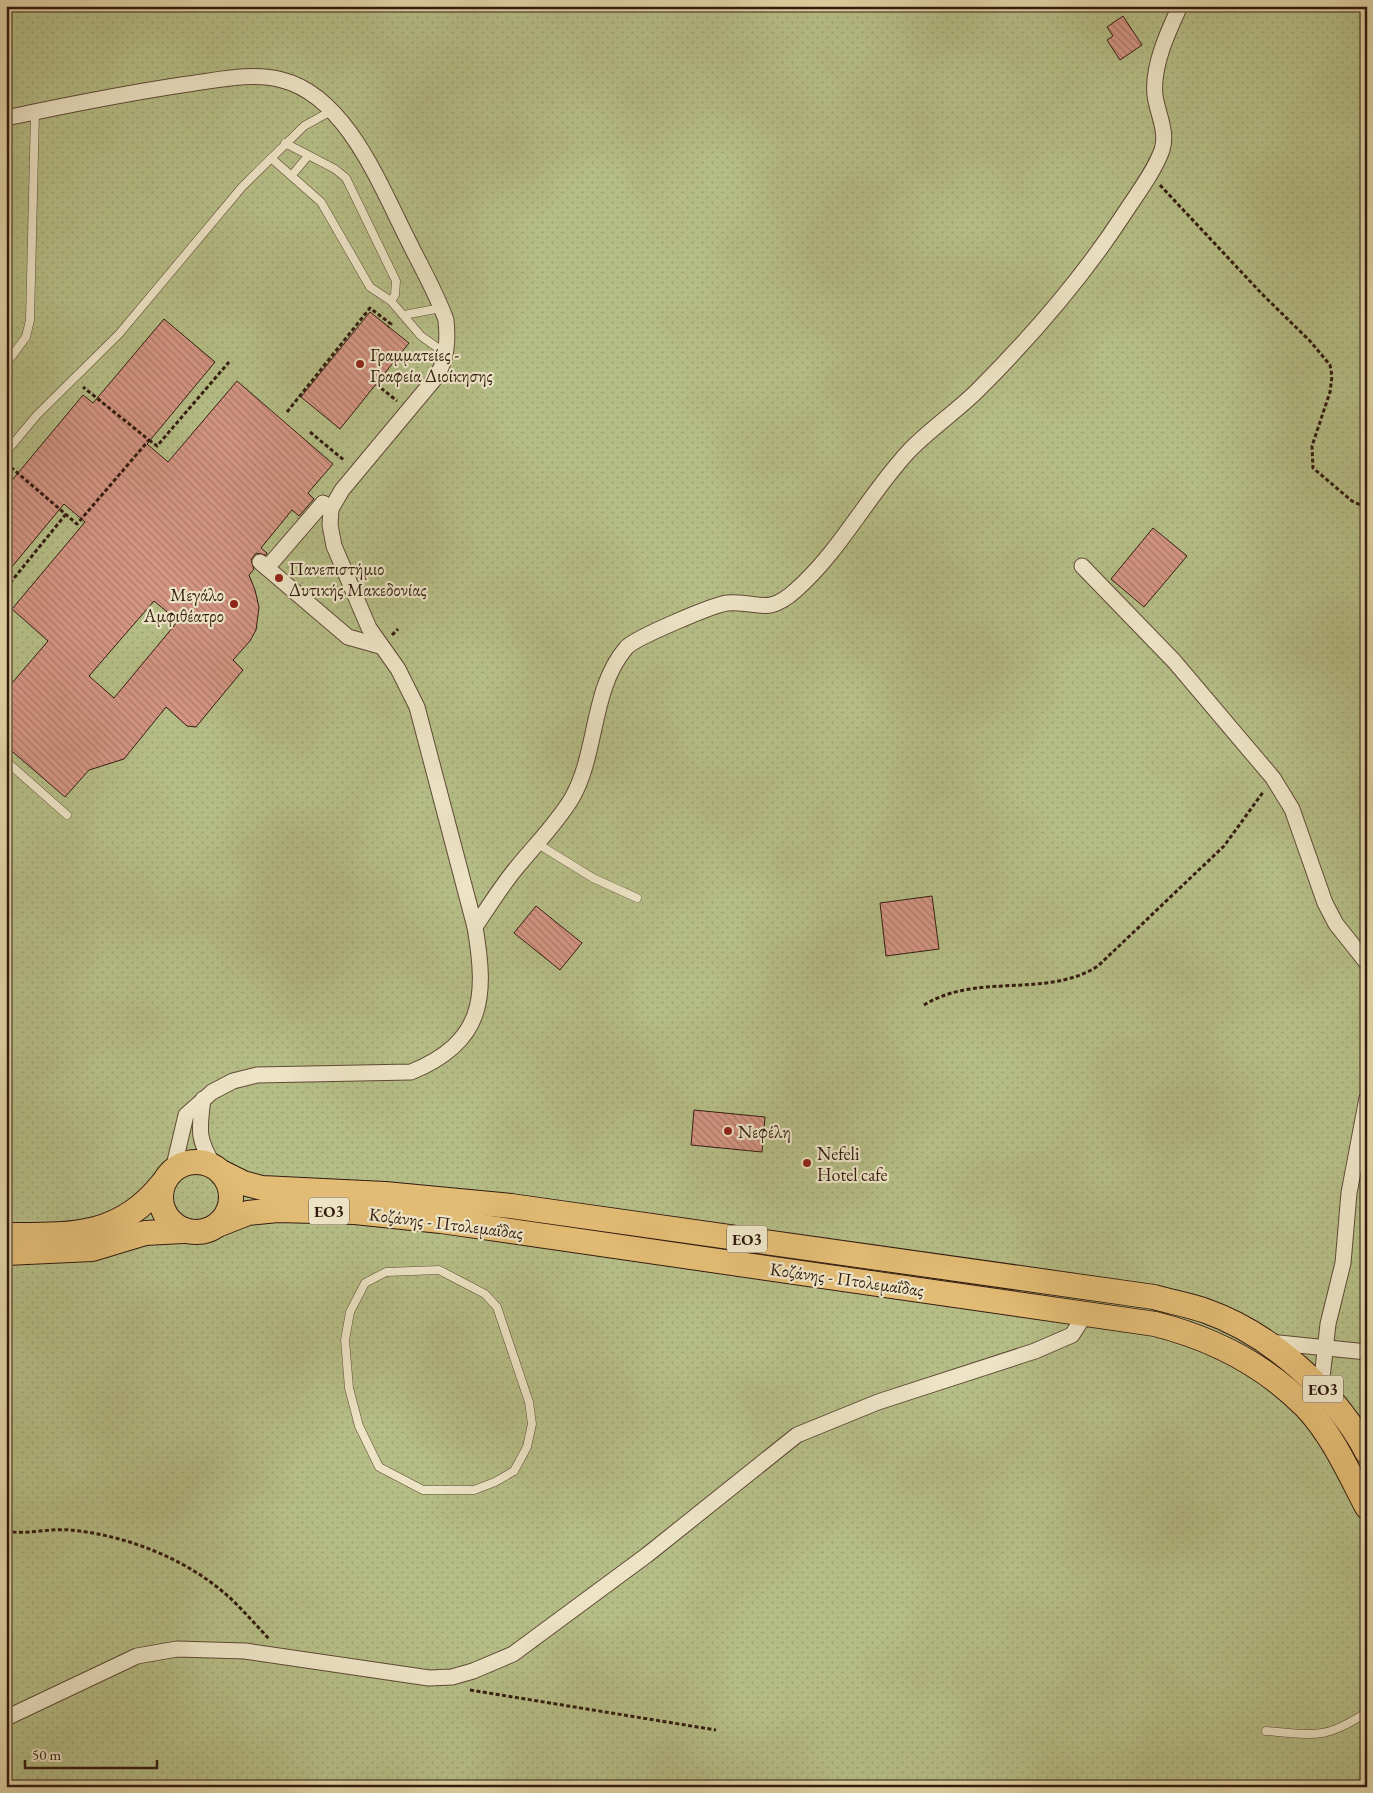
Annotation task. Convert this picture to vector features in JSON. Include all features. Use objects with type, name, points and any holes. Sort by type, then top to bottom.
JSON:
[{"type":"main road","name":"ΕΟ3","points":[[168,1177],[182,1164],[193,1162],[219,1170]]},
{"type":"main road","points":[[219,1170],[229,1185],[231,1199],[228,1212],[220,1224]]},
{"type":"main road","name":"Κοζάνης - Πτολεμαΐδας","points":[[219,1170],[243,1183],[262,1188],[385,1194],[511,1206],[1154,1297],[1207,1311],[1263,1342],[1321,1387],[1358,1435],[1367,1452]]},
{"type":"main road","points":[[168,1177],[160,1198],[163,1212],[171,1223],[183,1231]]},
{"type":"main road","points":[[6,1235],[66,1233],[105,1228],[140,1209],[168,1177]]},
{"type":"main road","name":"Κοζάνης - Πτολεμαΐδας","points":[[220,1224],[261,1210],[355,1212],[532,1233],[1155,1324],[1182,1331],[1205,1340],[1247,1362],[1305,1407],[1328,1436],[1367,1508]]},
{"type":"main road","name":"ΕΟ3","points":[[6,1253],[92,1248],[145,1233],[202,1232],[220,1224]]},
{"type":"street","points":[[475,927],[518,865],[538,844],[573,797],[582,775],[601,701],[616,662],[628,645],[646,634],[718,605],[741,603],[759,607],[770,606],[781,602],[794,592],[837,547],[909,452],[976,392],[1032,333],[1102,249],[1150,174],[1162,150],[1164,141],[1155,96],[1156,78],[1167,34],[1180,6]]},
{"type":"street","points":[[6,118],[124,94],[260,77],[282,80],[299,86],[314,95],[331,110],[348,130],[376,177],[446,320],[447,336],[444,364],[437,376],[342,490],[331,509],[330,525],[334,546],[349,585],[369,628],[398,669],[417,707],[475,927],[481,962],[482,982],[479,1002],[466,1031],[451,1050],[440,1058],[411,1072],[395,1074],[257,1075],[233,1081],[212,1092],[186,1115],[168,1177]]},
{"type":"street","points":[[331,509],[323,503],[263,565],[348,636],[380,646]]},
{"type":"street","points":[[1082,566],[1174,661],[1273,778],[1292,809],[1325,903],[1336,924],[1367,963]]},
{"type":"street","points":[[1321,1387],[1325,1346],[1344,1263],[1350,1193],[1367,1098]]},
{"type":"street","points":[[204,1099],[201,1136],[204,1150],[219,1170]]},
{"type":"street","points":[[6,1718],[137,1656],[177,1649],[245,1652],[429,1678],[452,1677],[496,1663],[537,1638],[647,1555],[797,1435],[878,1402],[1035,1351],[1072,1335],[1086,1313]]},
{"type":"street","points":[[1263,1342],[1325,1346],[1367,1352]]},
{"type":"lane","points":[[6,452],[37,415],[74,381],[119,334],[242,187],[304,126],[331,110]]},
{"type":"lane","points":[[6,364],[26,336],[30,320],[35,112]]},
{"type":"lane","points":[[285,143],[335,168],[346,178],[396,281],[395,295],[391,300]]},
{"type":"lane","points":[[292,176],[308,156]]},
{"type":"lane","points":[[271,158],[321,202],[370,287],[391,300],[421,336],[445,353]]},
{"type":"lane","points":[[404,315],[441,308]]},
{"type":"lane","points":[[6,761],[67,815]]},
{"type":"lane","points":[[538,844],[593,878],[637,898]]},
{"type":"lane","points":[[439,1270],[485,1294],[497,1307],[529,1402],[532,1424],[527,1447],[514,1471],[496,1482],[474,1490],[450,1492],[423,1490],[379,1467],[359,1426],[349,1388],[345,1340],[350,1312],[365,1283],[386,1272],[439,1270]]},
{"type":"lane","points":[[1266,1731],[1322,1734],[1345,1727],[1367,1712]]},
{"type":"path","points":[[1150,174],[1262,294],[1310,341],[1330,365],[1332,376],[1330,392],[1312,446],[1313,468],[1352,501],[1367,508]]},
{"type":"path","points":[[287,412],[370,308],[391,324],[388,327]]},
{"type":"path","points":[[74,381],[157,446],[229,362]]},
{"type":"path","points":[[376,384],[408,411]]},
{"type":"path","points":[[310,432],[357,471]]},
{"type":"path","points":[[6,464],[77,524],[149,440]]},
{"type":"path","points":[[6,588],[66,514]]},
{"type":"path","points":[[924,1005],[948,993],[970,988],[1071,979],[1092,970],[1224,846],[1273,778]]},
{"type":"path","points":[[6,1531],[20,1534],[68,1529],[89,1532],[130,1543],[167,1557],[189,1568],[230,1598],[288,1657]]},
{"type":"path","points":[[452,1677],[457,1685],[471,1690],[716,1730]]},
{"type":"green space","points":[[6,6],[1367,6],[1367,1787],[6,1787]]},
{"type":"building","points":[[1123,16],[1142,45],[1120,60],[1107,40],[1113,36],[1107,27]]},
{"type":"building","name":"Γραμματείες - Γραφεία Διοίκησης","points":[[370,312],[409,343],[340,429],[301,397]]},
{"type":"building","points":[[164,319],[215,362],[147,444],[168,462],[237,381],[333,464],[308,493],[314,499],[299,516],[292,510],[261,548],[267,553],[266,555],[256,553],[251,560],[254,569],[249,575],[259,607],[256,630],[250,641],[233,660],[243,670],[196,727],[187,726],[166,707],[124,759],[89,770],[65,797],[6,746],[6,690],[48,641],[12,609],[85,522],[64,504],[6,574],[6,474],[13,479],[83,395],[93,403]],"holes":[[[154,601],[178,621],[114,698],[89,676]]]},
{"type":"building","points":[[1153,528],[1187,556],[1144,607],[1111,579]]},
{"type":"building","points":[[932,896],[939,949],[886,956],[880,903]]},
{"type":"building","points":[[536,906],[582,943],[560,970],[514,933]]},
{"type":"building","name":"Νεφέλη","points":[[694,1110],[765,1117],[762,1152],[691,1145]]},
{"type":"place","name":"Γραμματείες - Γραφεία Διοίκησης","points":[[360,364]]},
{"type":"place","name":"Πανεπιστήμιο Δυτικής Μακεδονίας","points":[[279,578]]},
{"type":"place","name":"Μεγάλο Αμφιθέατρο","points":[[234,604]]},
{"type":"place","name":"Νεφέλη","points":[[728,1131]]},
{"type":"place","name":"Nefeli Hotel cafe","points":[[807,1163]]}]
